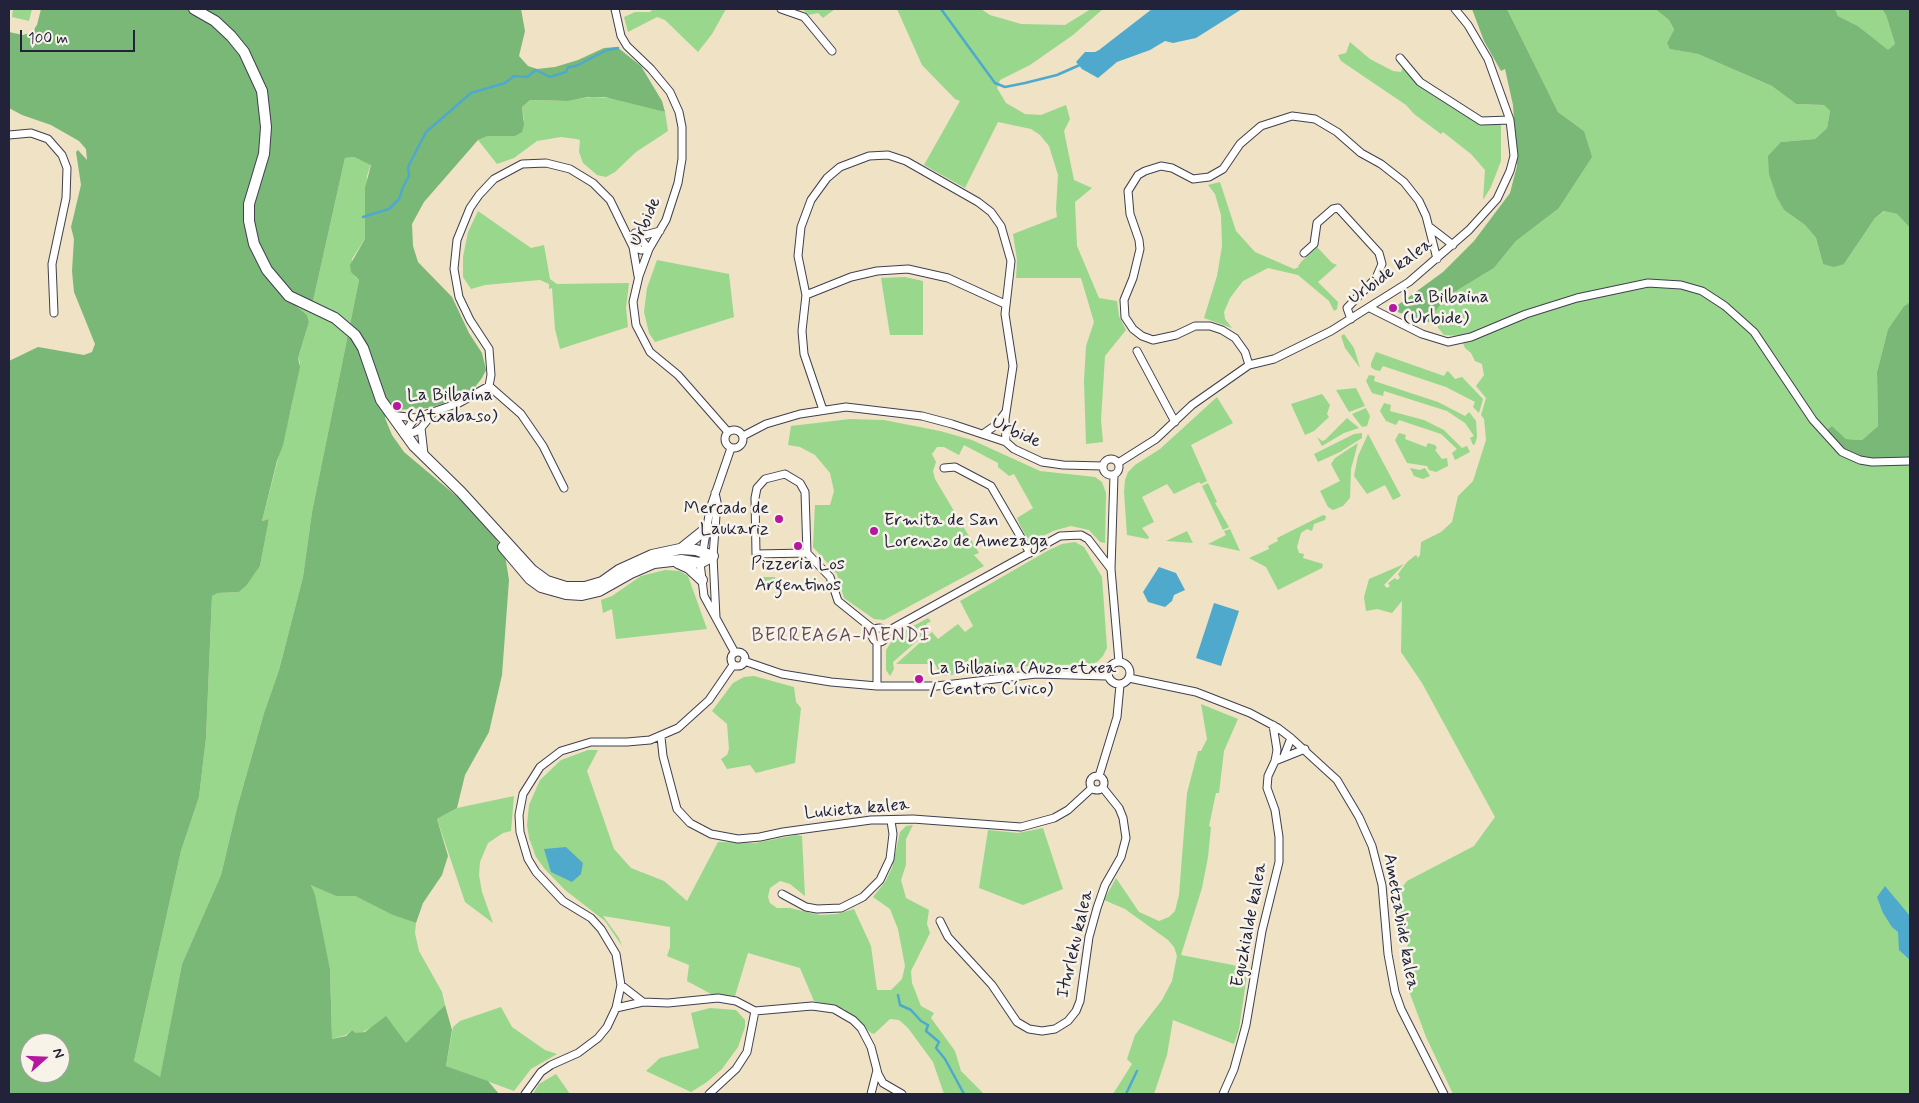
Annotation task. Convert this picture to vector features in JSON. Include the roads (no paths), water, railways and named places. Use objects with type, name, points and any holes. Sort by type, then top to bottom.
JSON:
[{"type":"street","points":[[194,9],[215,21],[235,42],[252,67],[262,91],[266,127],[264,154],[249,204],[249,221],[254,244],[267,270],[288,296],[335,318],[354,335],[363,348],[381,400],[404,434],[532,570],[547,581],[566,587],[585,587],[602,582],[636,561],[689,545],[706,529]]},
{"type":"street","name":"Urbide","points":[[615,9],[621,36],[627,46],[661,80],[670,92],[679,112],[682,127],[682,159],[672,206],[649,249],[638,276],[633,302],[636,325],[650,352],[678,375],[728,432]]},
{"type":"street","points":[[780,9],[804,17],[832,51]]},
{"type":"street","name":"Urbide kalea","points":[[1118,463],[1156,439],[1210,391],[1248,365],[1274,359],[1351,319],[1409,282],[1453,245],[1487,211],[1505,185],[1514,156],[1510,120],[1488,59],[1468,25],[1455,9]]},
{"type":"street","points":[[1400,58],[1420,82],[1481,121],[1510,120]]},
{"type":"street","points":[[1248,365],[1245,352],[1235,338],[1222,330],[1210,326],[1195,326],[1170,337],[1153,340],[1142,336],[1125,317],[1124,300],[1134,278],[1140,249],[1139,240],[1130,214],[1128,191],[1138,175],[1161,166],[1172,168],[1193,179],[1209,177],[1223,169],[1244,140],[1262,126],[1285,117],[1308,117],[1332,128],[1361,153],[1382,164],[1404,182],[1419,201],[1431,228],[1437,259]]},
{"type":"street","points":[[9,135],[31,133],[48,139],[62,155],[67,168],[66,198],[52,264],[54,313]]},
{"type":"street","points":[[822,410],[804,354],[802,331],[806,295],[800,269],[798,240],[811,200],[827,178],[840,167],[870,156],[888,154],[906,161],[978,202],[991,212],[1002,226],[1010,254],[1010,276],[1006,304],[1013,366],[1005,431],[1006,442]]},
{"type":"street","points":[[391,415],[415,418],[467,399],[489,386],[491,375],[489,350],[470,320],[459,297],[454,269],[457,240],[470,208],[479,194],[494,179],[508,170],[522,164],[546,163],[570,169],[593,183],[610,200],[626,229],[633,246],[638,276]]},
{"type":"street","points":[[1304,253],[1314,244],[1316,223],[1338,208],[1379,252],[1382,264],[1376,278],[1347,308],[1351,319]]},
{"type":"street","points":[[1431,228],[1453,245]]},
{"type":"street","points":[[626,229],[636,234],[645,235],[660,231]]},
{"type":"street","points":[[636,234],[649,249]]},
{"type":"street","points":[[633,246],[641,250],[649,249]]},
{"type":"street","points":[[806,295],[851,277],[877,271],[908,269],[948,278],[1006,304]]},
{"type":"street","points":[[1370,308],[1422,334],[1448,342],[1471,337],[1526,314],[1577,298],[1648,283],[1681,285],[1695,289],[1725,306],[1754,332],[1813,420],[1842,452],[1860,460],[1872,462],[1910,461]]},
{"type":"street","points":[[1137,351],[1175,422]]},
{"type":"street","points":[[489,386],[521,414],[555,468],[564,488]]},
{"type":"street","name":"Urbide","points":[[742,436],[766,424],[822,410],[846,407],[922,416],[1006,442],[1014,449],[1042,462],[1063,465],[1103,466]]},
{"type":"street","points":[[983,434],[996,425],[1008,408]]},
{"type":"street","points":[[404,434],[415,432],[421,428],[435,411]]},
{"type":"street","points":[[404,434],[415,418]]},
{"type":"street","points":[[995,438],[996,425]]},
{"type":"street","points":[[421,428],[424,455]]},
{"type":"street","points":[[736,430],[742,436],[741,445],[736,448],[730,448],[725,442],[728,432],[736,430]]},
{"type":"street","points":[[995,438],[1005,431]]},
{"type":"street","points":[[730,448],[706,529],[700,563],[704,596],[735,653]]},
{"type":"street","points":[[1114,475],[1106,473],[1103,466],[1111,459],[1118,463],[1119,470],[1114,475],[1112,569],[1119,662]]},
{"type":"street","points":[[944,468],[955,467],[991,486],[1030,553]]},
{"type":"street","points":[[807,553],[756,554],[755,498],[757,488],[765,479],[785,474],[800,483],[806,492],[807,553],[830,577],[838,601],[874,630]]},
{"type":"street","points":[[716,493],[713,556],[716,618]]},
{"type":"street","points":[[475,508],[513,560],[530,579],[552,591],[582,594],[599,591],[646,566],[681,560],[700,563],[713,556]]},
{"type":"street","points":[[877,642],[884,640],[886,632],[1060,536],[1081,535],[1088,539],[1112,569]]},
{"type":"street","points":[[680,549],[703,552],[713,556]]},
{"type":"street","points":[[670,561],[690,568],[702,580]]},
{"type":"street","points":[[877,686],[877,642],[872,637],[874,630],[880,627],[886,632]]},
{"type":"street","points":[[735,653],[741,654],[744,661],[782,674],[831,682],[877,686],[937,686],[1036,674],[1107,676],[1114,684],[1120,685]]},
{"type":"street","points":[[733,664],[731,659],[735,653]]},
{"type":"street","points":[[733,664],[740,666],[744,661]]},
{"type":"street","points":[[1107,676],[1110,666],[1119,662]]},
{"type":"street","points":[[1099,776],[1117,717],[1120,685],[1129,678],[1128,667],[1119,662]]},
{"type":"street","points":[[525,1094],[541,1072],[551,1065],[578,1054],[598,1038],[607,1027],[616,1008],[621,985],[616,954],[601,929],[591,918],[563,901],[536,872],[528,859],[520,832],[519,815],[523,794],[544,762],[561,751],[592,742],[650,740],[661,737],[678,728],[709,700],[733,664]]},
{"type":"street","name":"Ametzabide kalea","points":[[1129,678],[1196,692],[1250,713],[1273,725],[1291,738],[1305,749],[1336,780],[1359,817],[1372,846],[1382,884],[1388,954],[1395,992],[1401,1009],[1444,1094]]},
{"type":"street","name":"Eguzkialde kalea","points":[[1223,1094],[1234,1069],[1246,1025],[1262,931],[1279,862],[1278,828],[1275,810],[1267,788],[1268,776],[1275,761],[1277,750],[1273,725]]},
{"type":"street","name":"Lukieta kalea","points":[[661,737],[663,756],[677,808],[690,824],[711,834],[738,839],[851,822],[914,819],[1021,827],[1054,818],[1068,810],[1092,788]]},
{"type":"street","points":[[1277,750],[1291,738]]},
{"type":"street","points":[[1284,756],[1291,738]]},
{"type":"street","name":"Lukieta kalea","points":[[650,740],[663,756]]},
{"type":"street","points":[[1275,761],[1305,749]]},
{"type":"street","points":[[1099,776],[1104,781],[1103,788],[1097,791],[1092,788],[1091,779],[1099,776]]},
{"type":"street","name":"Iturleku kalea","points":[[940,922],[948,937],[992,985],[1017,1022],[1028,1029],[1042,1031],[1055,1029],[1068,1021],[1080,1002],[1090,937],[1097,908],[1105,884],[1124,847],[1123,818],[1114,800],[1103,788]]},
{"type":"street","points":[[782,894],[806,907],[817,909],[841,908],[864,897],[880,880],[890,859],[893,834],[890,821]]},
{"type":"street","points":[[621,985],[643,1002]]},
{"type":"street","points":[[616,1008],[643,1002],[668,1003],[718,998],[736,1001],[756,1011],[823,1006],[844,1013],[861,1028],[867,1038],[883,1083],[902,1094]]},
{"type":"street","points":[[709,1094],[736,1069],[747,1052],[756,1011]]},
{"type":"street","points":[[872,1094],[877,1070]]},
{"type":"street","points":[[1437,1094],[1439,1084]]},
{"type":"street","points":[[872,1094],[880,1088],[888,1086]]},
{"type":"water","points":[[1152,9],[1242,9],[1196,38],[1173,43],[1165,41],[1150,50],[1117,62],[1098,78],[1082,69],[1076,62],[1085,52],[1099,50]]},
{"type":"water","points":[[1159,567],[1176,573],[1185,590],[1174,595],[1172,601],[1165,607],[1148,602],[1143,592]]},
{"type":"water","points":[[1214,603],[1239,611],[1221,666],[1196,658]]},
{"type":"water","points":[[566,847],[583,863],[581,874],[572,882],[551,872],[544,849]]},
{"type":"water","points":[[1885,886],[1910,916],[1910,960],[1899,950],[1898,932],[1892,927],[1883,913],[1877,897]]},
{"type":"waterway","points":[[941,9],[995,83],[1005,87],[1057,75],[1082,64]]},
{"type":"waterway","points":[[363,217],[389,209],[399,199],[409,176],[408,167],[426,132],[471,93],[505,83],[514,76],[527,77],[536,70],[550,77],[566,72],[568,67],[576,66],[607,50],[618,48]]},
{"type":"waterway","points":[[898,995],[900,1005],[911,1010],[921,1021],[928,1025],[926,1031],[939,1042],[936,1048],[945,1059],[964,1094]]},
{"type":"waterway","points":[[1126,1094],[1137,1071]]},
{"type":"place","name":"La Bilbaina (Urbide)","points":[[1393,308]]},
{"type":"place","name":"La Bilbaina (Atxabaso)","points":[[397,406]]},
{"type":"place","name":"Mercado de Laukariz","points":[[779,519]]},
{"type":"place","name":"Ermita de San Lorenzo de Amezaga","points":[[874,531]]},
{"type":"place","name":"Pizzeria Los Argentinos","points":[[798,546]]},
{"type":"place","name":"La Bilbaina (Auzo-etxea / Centro Cívico)","points":[[919,679]]},
{"type":"district","name":"BERREAGA-MENDI","points":[[841,637]]}]
